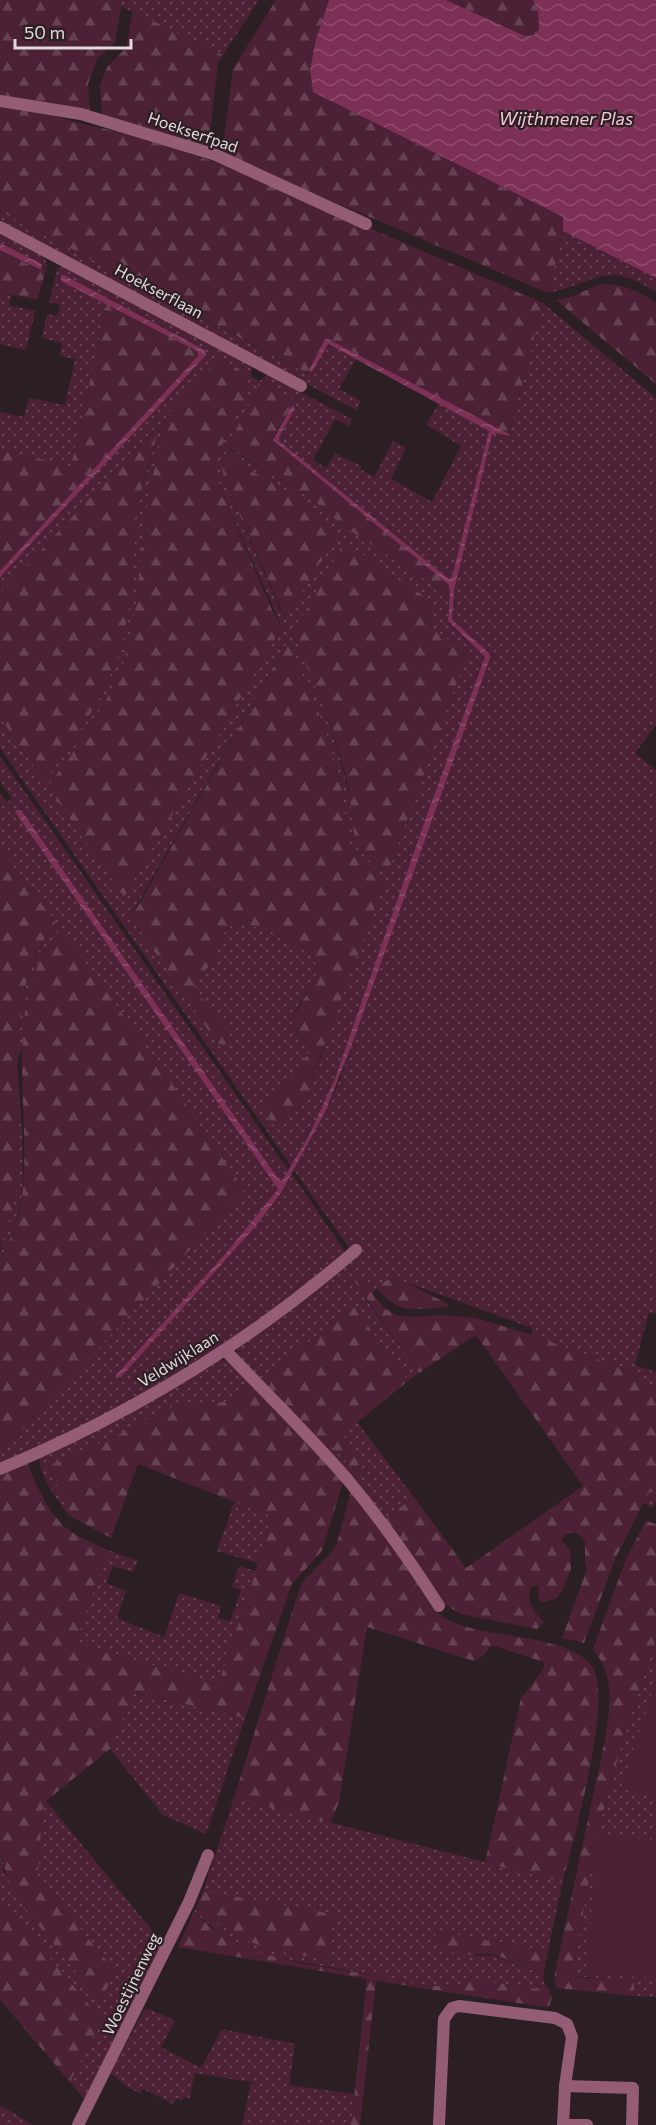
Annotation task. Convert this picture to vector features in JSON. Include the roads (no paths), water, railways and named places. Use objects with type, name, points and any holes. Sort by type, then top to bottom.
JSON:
[{"type":"street","name":"Hoekserfpad","points":[[0,101],[81,114],[216,155],[366,224]]},
{"type":"street","name":"Hoekserflaan","points":[[0,227],[301,387]]},
{"type":"street","name":"Veldwijklaan","points":[[0,1469],[104,1422],[176,1381],[295,1302],[356,1250]]},
{"type":"street","points":[[225,1350],[360,1495],[412,1564],[439,1606]]},
{"type":"street","name":"Woestijnenweg","points":[[78,2125],[189,1902],[208,1855]]},
{"type":"street","points":[[439,2125],[444,2019],[452,2008],[459,2006],[561,2020],[567,2024],[572,2037],[565,2086],[563,2125],[587,2125]]},
{"type":"street","points":[[565,2086],[633,2088],[632,2125]]},
{"type":"water","name":"Wijthmener Plas","points":[[329,0],[446,0],[525,36],[534,35],[539,29],[538,10],[533,0],[656,0],[656,278],[563,231],[563,217],[313,92],[310,70],[316,39]]},
{"type":"water","points":[[0,243],[40,263],[41,270],[0,250]]},
{"type":"water","points":[[61,275],[205,350],[206,355],[0,577],[0,571],[199,355],[197,351],[63,282]]},
{"type":"water","points":[[325,339],[509,434],[509,436],[496,433],[492,435],[454,590],[452,620],[489,653],[490,658],[351,1047],[325,1112],[281,1193],[255,1227],[121,1377],[118,1377],[116,1375],[226,1253],[278,1189],[15,812],[16,810],[21,810],[279,1180],[282,1181],[310,1133],[334,1081],[485,657],[448,621],[450,590],[448,584],[273,440],[291,407],[294,406],[295,409],[279,441],[449,579],[452,577],[489,431],[328,344],[310,372]]}]
